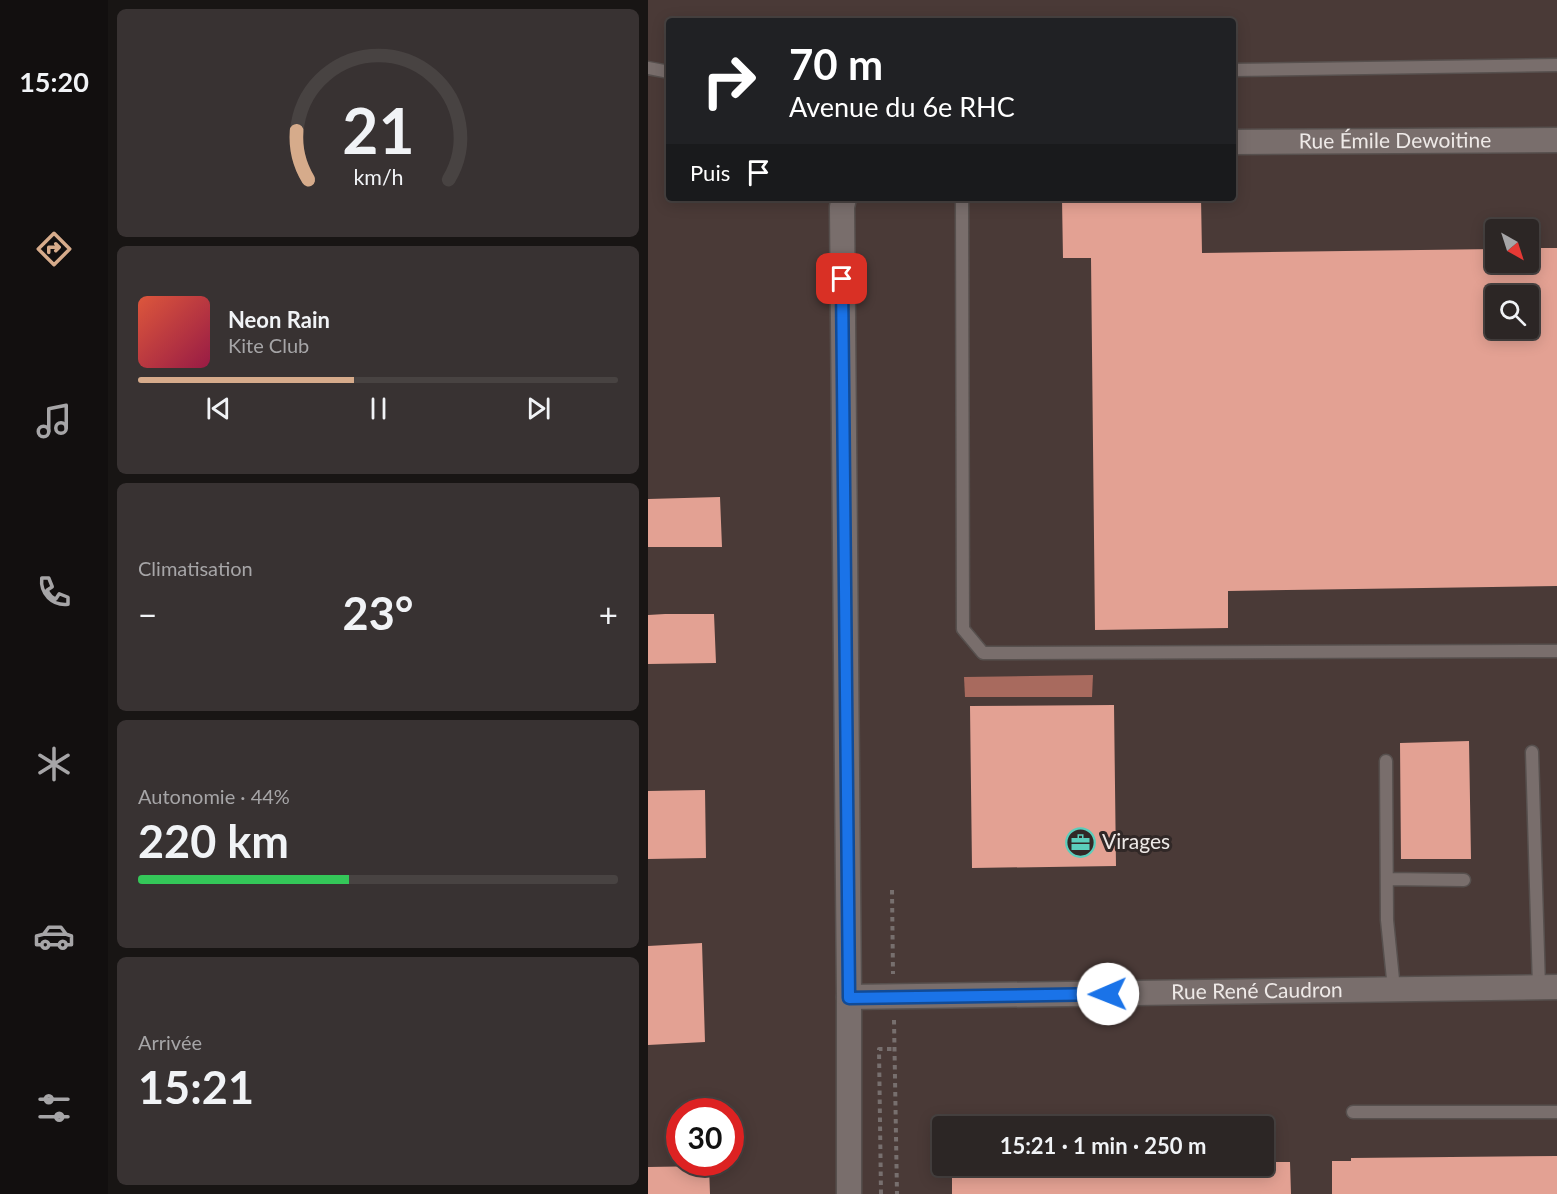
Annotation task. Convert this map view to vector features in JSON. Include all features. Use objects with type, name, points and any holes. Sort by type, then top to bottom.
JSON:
[{"type":"street","name":"Rue Émile Dewoitine","points":[[1236,142],[1557,140]]},
{"type":"street","points":[[843,201],[849,1194]]},
{"type":"street","name":"Rue René Caudron","points":[[849,998],[1548,987]]},
{"type":"lane","points":[[1236,70],[1557,65]]},
{"type":"lane","points":[[648,68],[666,71]]},
{"type":"lane","points":[[962,201],[963,629],[983,653],[1557,651]]},
{"type":"lane","points":[[1533,752],[1548,987]]},
{"type":"lane","points":[[1386,761],[1387,920],[1394,989]]},
{"type":"lane","points":[[1387,879],[1464,880]]},
{"type":"lane","points":[[1353,1112],[1557,1112]]},
{"type":"path","points":[[892,891],[897,1194]]},
{"type":"path","points":[[881,1194],[879,1049],[895,1049]]},
{"type":"shaded area","points":[[648,0],[1557,0],[1557,1194],[648,1194]]},
{"type":"shaded area","points":[[1093,675],[1092,697],[965,697],[964,677]]},
{"type":"building","points":[[1062,201],[1201,201],[1202,253],[1485,249],[1485,273],[1539,273],[1539,248],[1557,248],[1557,586],[1228,591],[1228,628],[1095,630],[1091,258],[1063,258]]},
{"type":"building","points":[[720,497],[722,547],[648,547],[648,499]]},
{"type":"building","points":[[714,614],[716,663],[648,664],[648,615]]},
{"type":"building","points":[[1114,705],[1116,866],[972,868],[970,706]]},
{"type":"building","points":[[1469,741],[1471,859],[1401,859],[1400,743]]},
{"type":"building","points":[[705,790],[706,858],[648,859],[648,791]]},
{"type":"building","points":[[702,943],[705,1042],[648,1045],[648,946]]},
{"type":"building","points":[[1557,1156],[1557,1194],[1332,1194],[1332,1161],[1351,1161],[1351,1158]]},
{"type":"building","points":[[1274,1162],[1290,1162],[1291,1194],[952,1194],[952,1176],[1274,1176]]},
{"type":"building","points":[[648,1167],[666,1167],[666,1176],[709,1176],[710,1194],[648,1194]]},
{"type":"place","name":"Virages","points":[[1081,842]]},
{"type":"route","points":[[842,279],[849,998],[1108,994]]}]
